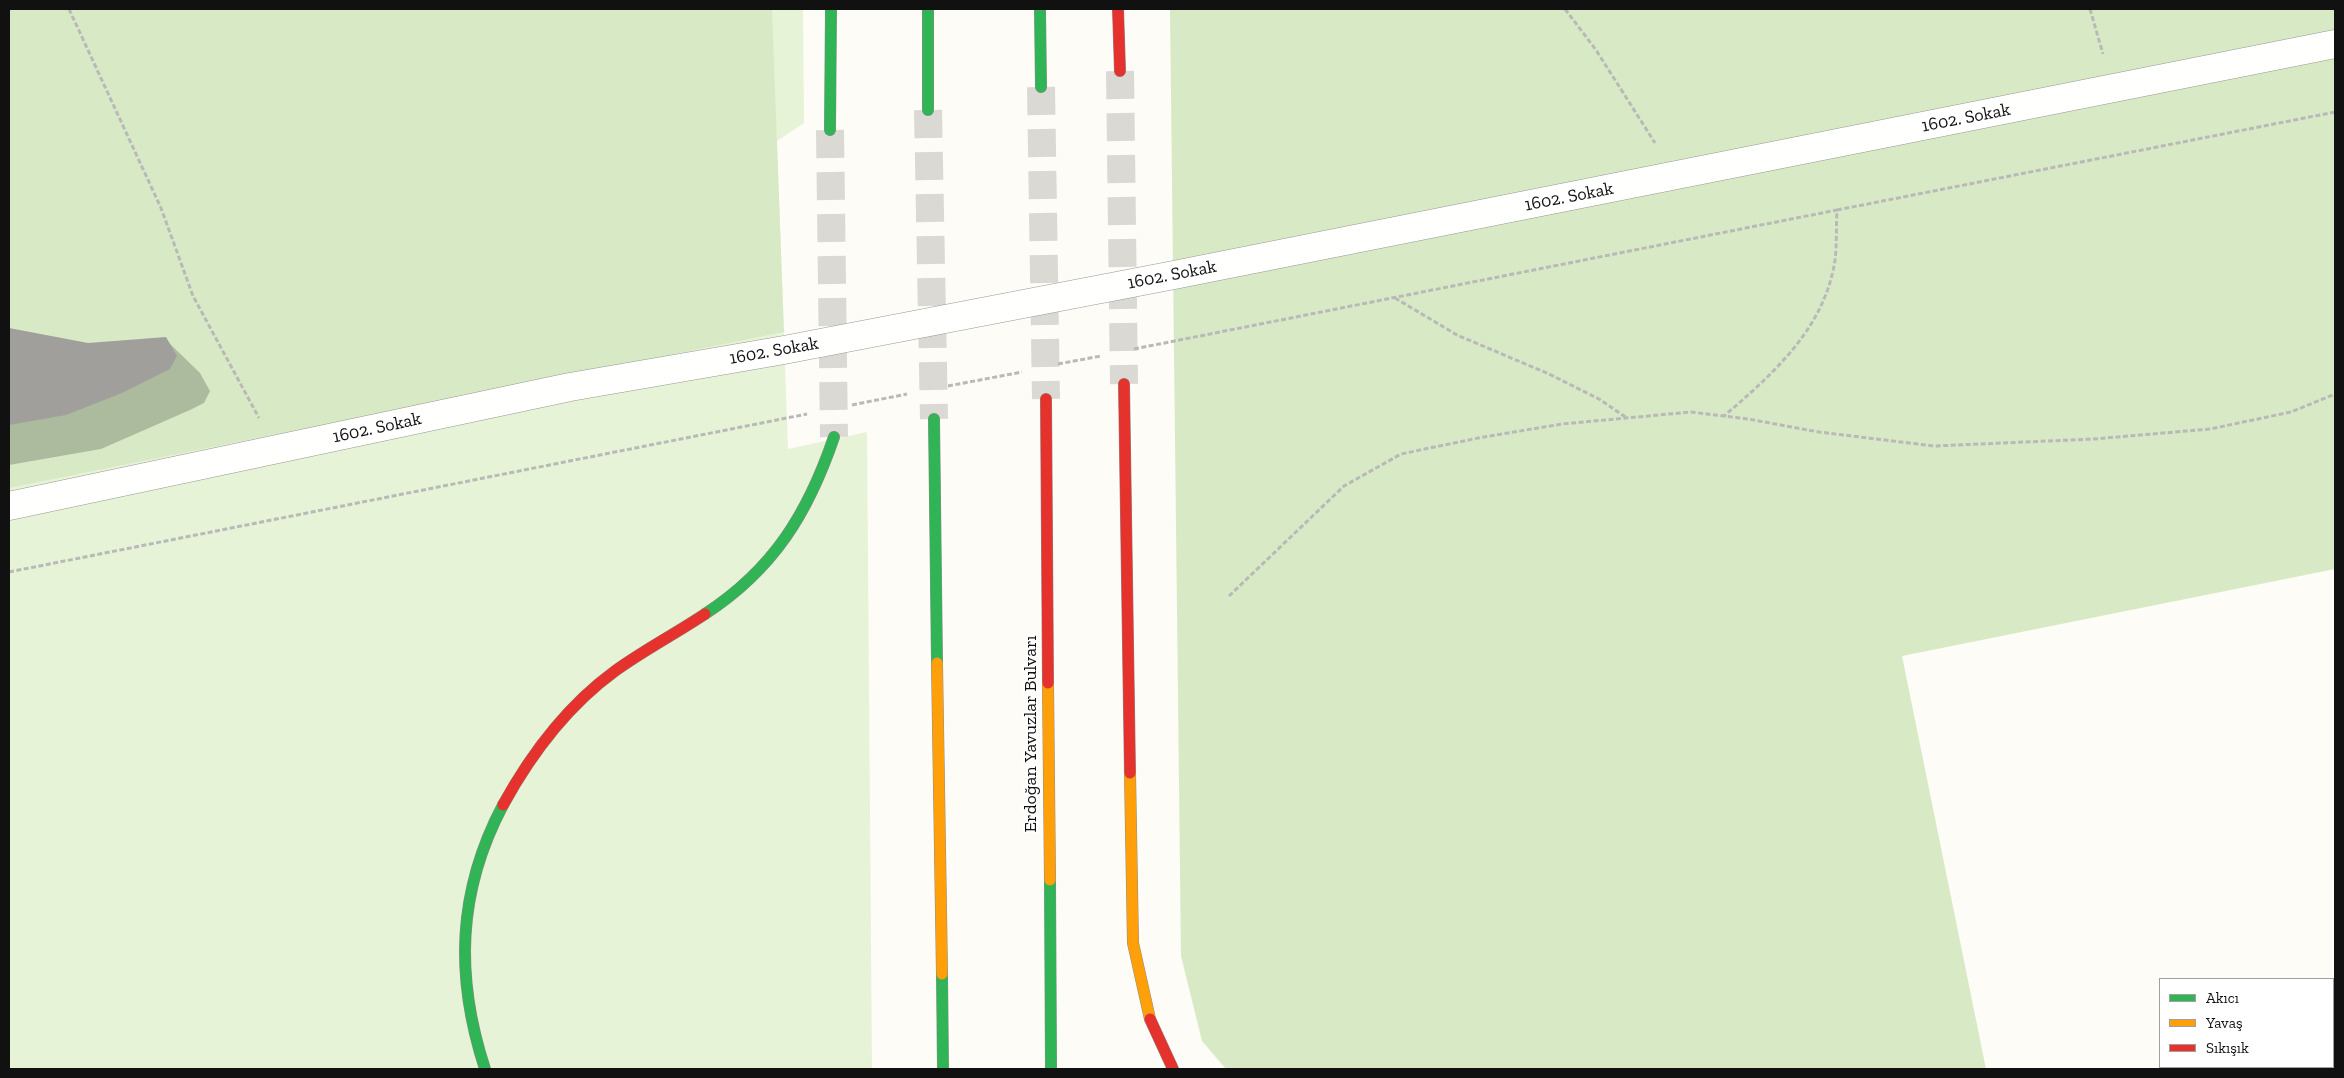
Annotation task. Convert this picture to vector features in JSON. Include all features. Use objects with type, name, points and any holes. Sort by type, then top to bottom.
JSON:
[{"type":"main road","points":[[830,130],[831,9]]},
{"type":"main road","points":[[928,9],[928,110]]},
{"type":"main road","points":[[1040,9],[1041,87]]},
{"type":"main road","points":[[1118,9],[1120,71]]},
{"type":"main road","points":[[1124,384],[1133,944],[1150,1018],[1173,1069]]},
{"type":"main road","name":"Erdoğan Yavuzlar Bulvarı","points":[[1046,399],[1051,1069]]},
{"type":"main road","points":[[934,420],[943,1069]]},
{"type":"main road","points":[[485,1069],[473,1035],[465,985],[465,932],[473,883],[488,838],[508,795],[565,714],[602,681],[717,606],[756,574],[782,546],[821,479],[834,438]]},
{"type":"street","name":"1602. Sokak","points":[[9,506],[570,386],[784,350],[1671,177],[2335,44]]},
{"type":"path","points":[[69,9],[162,208],[193,296],[254,406],[272,450]]},
{"type":"path","points":[[1564,9],[1596,50],[1648,129],[1671,177]]},
{"type":"path","points":[[2090,9],[2098,32],[2110,89]]},
{"type":"path","points":[[1837,210],[2335,112]]},
{"type":"path","points":[[1394,298],[1457,335],[1549,374],[1598,399],[1628,418]]},
{"type":"path","points":[[1229,596],[1344,486],[1401,454],[1478,438],[1562,424],[1691,412],[1748,419],[1819,432],[1934,446],[2094,439],[2210,429],[2291,412],[2335,394]]},
{"type":"green space","points":[[9,9],[803,9],[804,123],[777,141],[788,449],[867,432],[872,1069],[9,1069]]},
{"type":"green space","points":[[9,9],[772,9],[784,332],[9,488]]},
{"type":"green space","points":[[1170,9],[2335,9],[2335,569],[1902,656],[1986,1069],[1226,1069],[1202,1041],[1181,956]]},
{"type":"building","points":[[9,328],[88,343],[166,337],[177,356],[170,369],[122,393],[66,415],[9,425]]},
{"type":"tunnel","points":[[1120,71],[1124,384]]},
{"type":"tunnel","points":[[1041,87],[1046,399]]},
{"type":"tunnel","points":[[928,110],[934,419]]},
{"type":"tunnel","points":[[830,130],[834,437]]},
{"type":"traffic: fast","points":[[830,130],[831,9]]},
{"type":"traffic: fast","points":[[928,9],[928,110]]},
{"type":"traffic: fast","points":[[1040,9],[1041,87]]},
{"type":"traffic: fast","points":[[934,419],[937,663]]},
{"type":"traffic: fast","points":[[705,614],[751,578],[786,537],[813,490],[834,437]]},
{"type":"traffic: fast","points":[[485,1069],[475,1035],[469,1001],[465,968],[466,935],[469,903],[477,870],[488,838],[503,805]]},
{"type":"traffic: fast","points":[[1050,880],[1051,1069]]},
{"type":"traffic: fast","points":[[942,974],[943,1069]]},
{"type":"traffic: slow","points":[[937,663],[942,974]]},
{"type":"traffic: slow","points":[[1048,683],[1050,880]]},
{"type":"traffic: slow","points":[[1130,773],[1133,943],[1150,1019]]},
{"type":"traffic: jam","points":[[1118,9],[1120,71]]},
{"type":"traffic: jam","points":[[1124,384],[1130,773]]},
{"type":"traffic: jam","points":[[1046,399],[1048,683]]},
{"type":"traffic: jam","points":[[503,805],[538,749],[581,700],[626,663],[705,614]]},
{"type":"traffic: jam","points":[[1150,1019],[1173,1069]]}]
